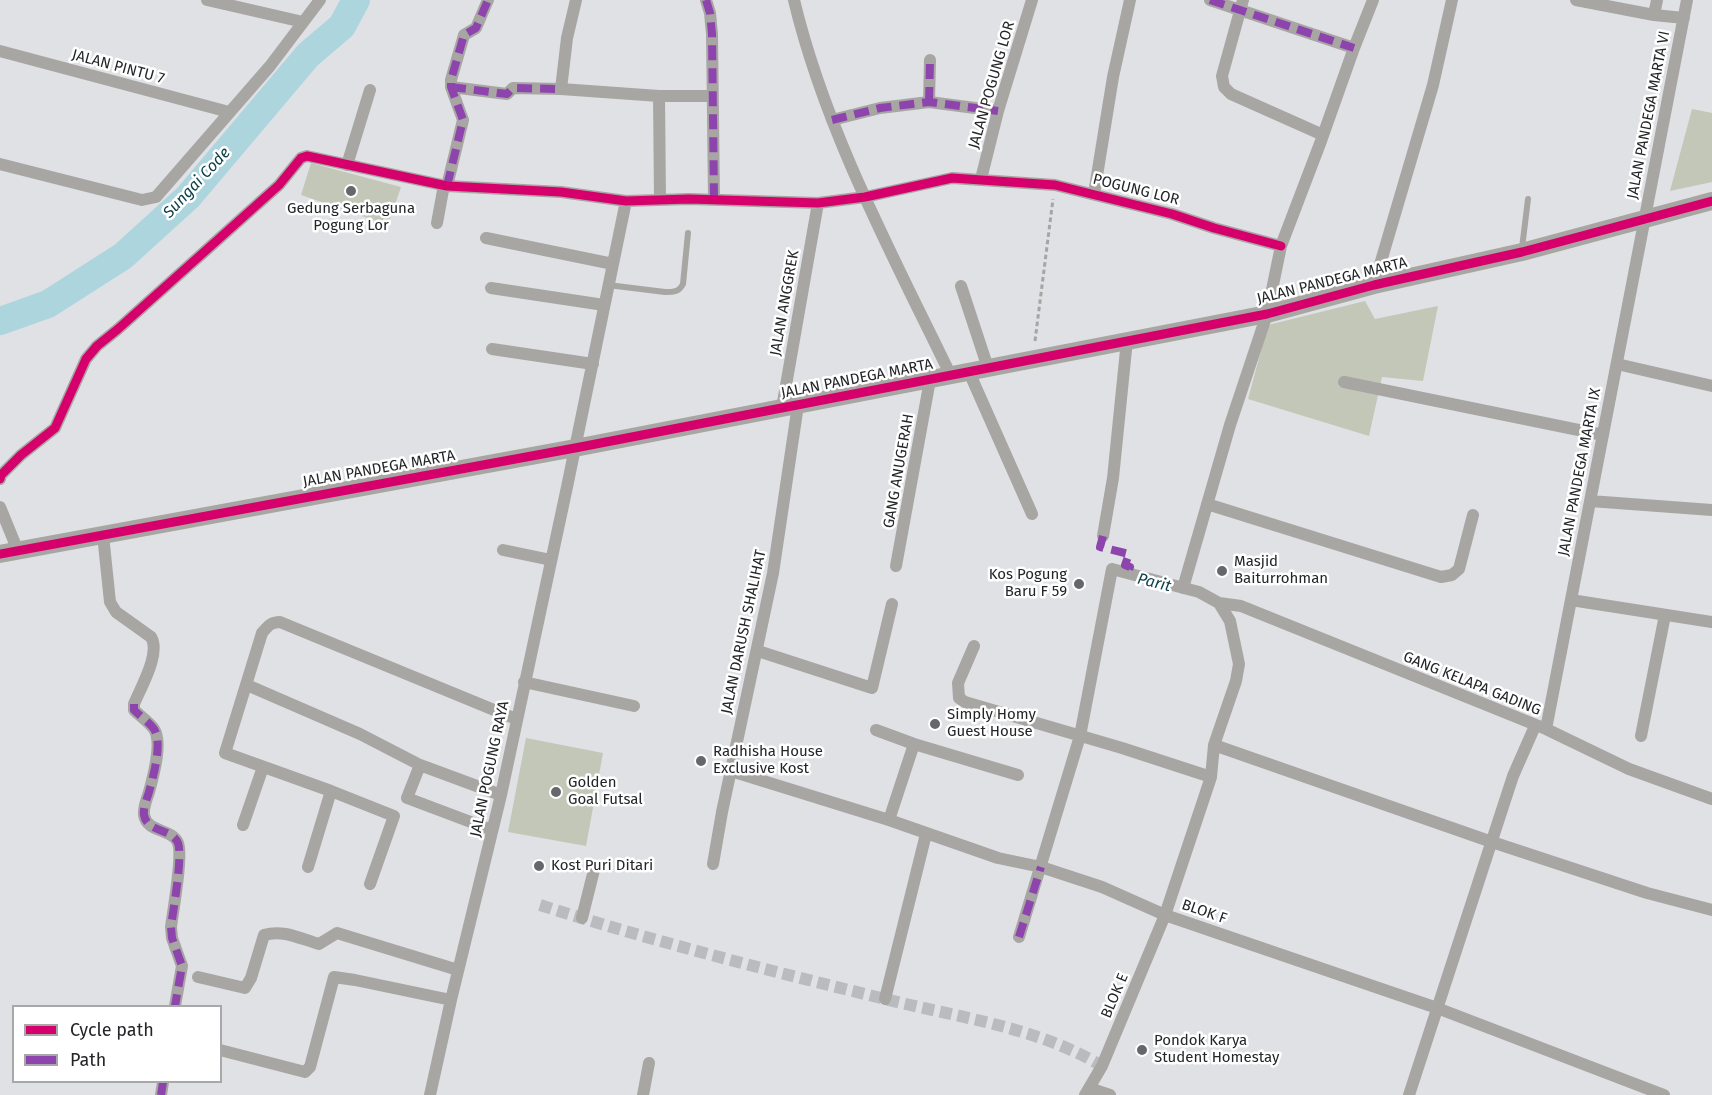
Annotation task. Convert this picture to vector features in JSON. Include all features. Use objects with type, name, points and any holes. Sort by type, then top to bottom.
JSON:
[{"type":"street","points":[[207,0],[303,22]]},
{"type":"street","points":[[0,164],[142,200],[156,198],[270,66],[320,0]]},
{"type":"street","points":[[437,223],[463,120],[451,87],[455,65],[464,35],[476,28],[488,0]]},
{"type":"street","points":[[561,89],[567,38],[576,0]]},
{"type":"street","points":[[706,0],[712,33],[714,199]]},
{"type":"street","points":[[794,0],[799,23],[832,120],[865,198],[1032,514]]},
{"type":"street","name":"JALAN POGUNG LOR","points":[[981,179],[998,111],[1032,0]]},
{"type":"street","name":"POGUNG LOR","points":[[1094,194],[1113,77],[1130,0]]},
{"type":"street","points":[[1210,0],[1242,5],[1354,48]]},
{"type":"street","points":[[1183,588],[1230,425],[1267,314],[1281,246],[1373,0]]},
{"type":"street","points":[[1374,285],[1433,85],[1452,0]]},
{"type":"street","name":"JALAN PANDEGA MARTA VI","points":[[1576,0],[1654,15],[1684,18],[1644,220]]},
{"type":"street","points":[[1654,15],[1657,0]]},
{"type":"street","points":[[1684,18],[1687,0]]},
{"type":"street","points":[[1242,5],[1222,76],[1224,87],[1231,94],[1323,135]]},
{"type":"street","name":"JALAN PINTU 7","points":[[0,51],[229,112]]},
{"type":"street","points":[[929,102],[930,60]]},
{"type":"street","points":[[451,87],[507,94],[513,88],[659,96],[711,96]]},
{"type":"street","points":[[347,165],[370,90]]},
{"type":"street","points":[[659,96],[660,200]]},
{"type":"street","points":[[832,120],[880,108],[929,102],[998,111]]},
{"type":"street","name":"POGUNG LOR","points":[[0,479],[1,475],[21,455],[55,428],[86,359],[97,346],[279,185],[301,158],[307,156],[446,185],[561,192],[626,201],[714,199],[818,203],[865,198],[952,178],[1055,185],[1172,214],[1281,246]]},
{"type":"street","name":"JALAN POGUNG RAYA","points":[[430,1095],[501,795],[626,201]]},
{"type":"street","name":"JALAN PANDEGA MARTA","points":[[9,552],[575,448],[1267,314],[1374,285],[1522,252],[1712,201]]},
{"type":"street","name":"JALAN ANGGREK","points":[[790,406],[818,203]]},
{"type":"street","name":"JALAN PANDEGA MARTA IX","points":[[1408,1095],[1513,776],[1541,728],[1571,600],[1644,220]]},
{"type":"street","points":[[486,237],[613,264]]},
{"type":"street","points":[[961,286],[988,368]]},
{"type":"street","points":[[492,288],[604,306]]},
{"type":"street","points":[[1103,536],[1113,478],[1127,340]]},
{"type":"street","points":[[492,350],[593,364]]},
{"type":"street","points":[[1617,364],[1712,386]]},
{"type":"street","name":"GANG ANUGERAH","points":[[896,566],[930,380]]},
{"type":"street","points":[[1344,382],[1603,435]]},
{"type":"street","name":"JALAN DARUSH SHALIHAT","points":[[713,864],[773,573],[790,406]]},
{"type":"street","points":[[1590,501],[1712,510]]},
{"type":"street","points":[[1207,504],[1441,577],[1452,575],[1459,569],[1473,515]]},
{"type":"street","points":[[0,507],[9,552]]},
{"type":"street","points":[[103,535],[110,602],[116,612],[155,642],[155,652],[134,704],[134,710],[153,727],[157,737],[156,768],[144,807],[144,816],[152,827],[172,836],[178,843],[171,927],[172,938],[182,966],[175,1005]]},
{"type":"street","points":[[504,550],[551,560]]},
{"type":"street","name":"GANG KELAPA GADING","points":[[1080,736],[1112,569],[1199,592],[1219,603],[1241,606],[1541,728],[1629,769],[1712,799]]},
{"type":"street","points":[[1571,600],[1712,622]]},
{"type":"street","name":"BLOK E","points":[[1110,1095],[1087,1092],[1102,1066],[1165,915],[1211,777],[1214,745],[1236,681],[1239,664],[1230,621],[1219,603]]},
{"type":"street","points":[[758,651],[872,688],[892,604]]},
{"type":"street","points":[[1641,736],[1665,615]]},
{"type":"street","points":[[370,885],[394,816],[225,753],[262,633],[268,626],[274,622],[280,622],[516,719]]},
{"type":"street","points":[[974,646],[958,683],[959,698],[965,702],[1211,777]]},
{"type":"street","points":[[524,682],[634,706]]},
{"type":"street","points":[[247,685],[360,734],[420,765],[501,795]]},
{"type":"street","points":[[876,730],[914,744],[1018,775]]},
{"type":"street","points":[[1019,937],[1080,736]]},
{"type":"street","points":[[889,820],[914,744]]},
{"type":"street","points":[[1214,745],[1492,842],[1647,893],[1712,910]]},
{"type":"street","points":[[420,765],[407,798],[492,830]]},
{"type":"street","points":[[243,825],[263,767]]},
{"type":"street","name":"BLOK F","points":[[731,771],[889,820],[998,858],[1041,867],[1102,887],[1165,915],[1437,1008],[1664,1095]]},
{"type":"street","points":[[308,867],[331,791]]},
{"type":"street","points":[[885,999],[926,834]]},
{"type":"street","points":[[582,918],[595,866]]},
{"type":"street","points":[[198,977],[245,988],[251,978],[264,935],[272,932],[286,933],[319,944],[337,933],[458,970]]},
{"type":"street","points":[[222,1051],[305,1072],[310,1066],[334,977],[451,1000]]},
{"type":"street","points":[[643,1095],[649,1063]]},
{"type":"lane","points":[[1522,252],[1528,199]]},
{"type":"lane","points":[[608,285],[665,292],[680,290],[684,284],[688,233]]},
{"type":"path","points":[[1033,358],[1055,185]]},
{"type":"green space","points":[[1692,109],[1712,113],[1712,182],[1670,191]]},
{"type":"green space","name":"Gedung Serbaguna Pogung Lor","points":[[311,163],[401,187],[388,225],[301,195]]},
{"type":"green space","points":[[1365,301],[1375,319],[1438,306],[1423,381],[1382,377],[1369,436],[1248,399],[1268,325]]},
{"type":"green space","name":"Golden Goal Futsal","points":[[526,738],[603,753],[586,846],[508,832]]},
{"type":"waterway","name":"Sungai Code","points":[[0,321],[48,304],[123,256],[188,197],[308,55],[342,26],[356,0]]},
{"type":"tunnel","points":[[540,905],[710,954],[1022,1032],[1076,1052],[1102,1066]]},
{"type":"marked path","points":[[447,186],[463,120],[451,87],[451,80],[464,35],[476,28],[488,0]]},
{"type":"marked path","points":[[706,0],[712,34],[714,199]]},
{"type":"marked path","points":[[1210,0],[1354,48]]},
{"type":"marked path","points":[[929,102],[930,60]]},
{"type":"marked path","points":[[451,87],[507,94],[513,88],[561,89]]},
{"type":"marked path","points":[[832,120],[880,108],[929,102],[998,111]]},
{"type":"marked path","points":[[1103,536],[1100,547],[1129,554],[1125,565],[1130,567],[1128,573]]},
{"type":"marked path","points":[[134,704],[134,710],[154,729],[158,743],[155,769],[144,815],[146,821],[154,828],[175,838],[179,850],[179,871],[171,927],[172,938],[182,966],[175,1005]]},
{"type":"marked path","points":[[1019,937],[1041,867]]},
{"type":"marked path","points":[[161,1095],[163,1083]]},
{"type":"cycle path","points":[[0,479],[1,475],[21,455],[55,428],[86,359],[97,346],[279,185],[301,158],[307,156],[447,186],[561,192],[626,201],[689,199],[818,203],[865,197],[952,178],[1055,185],[1172,214],[1281,246]]},
{"type":"cycle path","points":[[0,554],[575,448],[1267,314],[1374,285],[1522,252],[1712,201]]},
{"type":"place","name":"Gedung Serbaguna Pogung Lor","points":[[351,191]]},
{"type":"place","name":"Masjid Baiturrohman","points":[[1222,571]]},
{"type":"place","name":"Kos Pogung Baru F 59","points":[[1079,584]]},
{"type":"place","name":"Simply Homy Guest House","points":[[935,724]]},
{"type":"place","name":"Radhisha House Exclusive Kost","points":[[701,761]]},
{"type":"place","name":"Golden Goal Futsal","points":[[556,792]]},
{"type":"place","name":"Kost Puri Ditari","points":[[539,866]]},
{"type":"place","name":"Pondok Karya Student Homestay","points":[[1142,1050]]},
{"type":"water label","name":"Parit","points":[[1154,583]]}]
